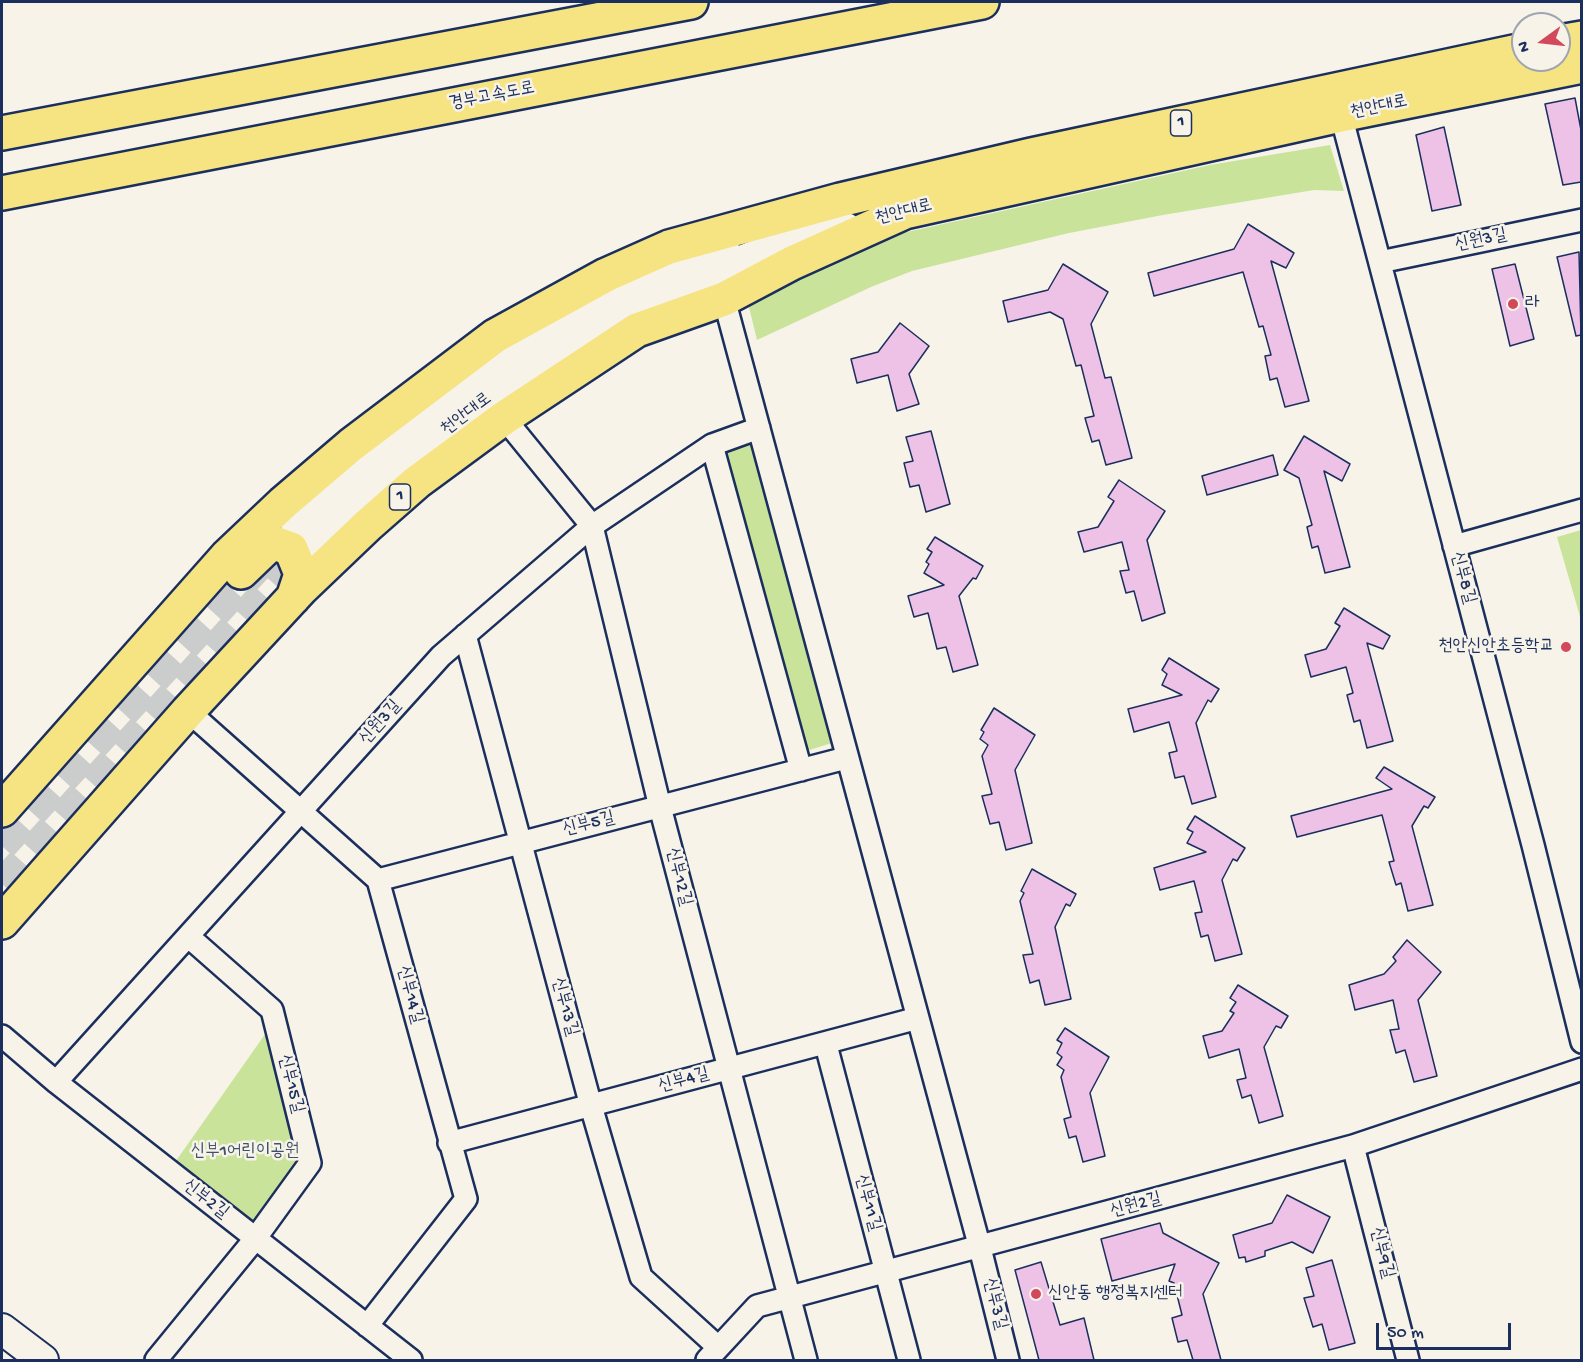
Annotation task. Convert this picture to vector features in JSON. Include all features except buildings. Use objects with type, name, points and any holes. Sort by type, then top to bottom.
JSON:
[{"type":"main road","points":[[2,133],[691,2]]},
{"type":"main road","name":"경부고속도로","points":[[2,193],[982,2]]},
{"type":"main road","name":"천안대로","points":[[1511,53],[1041,153],[840,200],[726,241],[626,287],[539,336],[430,409],[371,457],[301,536],[537,365],[610,323],[711,273],[779,246],[905,212],[1341,115],[1581,66]]},
{"type":"main road","name":"1","points":[[2,810],[227,556],[351,445],[495,336],[578,289],[669,247],[840,200]]},
{"type":"main road","name":"1","points":[[2,922],[189,711],[293,598],[417,482],[504,418],[637,330],[724,299],[792,262],[905,212]]},
{"type":"main road","points":[[71,731],[268,546],[283,545],[291,549],[295,555],[301,574],[293,598]]},
{"type":"main road","points":[[2,1329],[43,1360]]},
{"type":"street","name":"신부8길","points":[[1341,115],[1533,845],[1581,1042]]},
{"type":"street","name":"신원3길","points":[[1380,262],[1581,220]]},
{"type":"street","name":"신부3길","points":[[724,299],[980,1248],[1008,1360]]},
{"type":"street","name":"신부12길","points":[[504,418],[592,526],[660,807],[806,1360]]},
{"type":"street","name":"신원3길","points":[[56,1082],[441,656],[592,526],[712,445],[759,428]]},
{"type":"street","points":[[712,445],[801,770]]},
{"type":"street","points":[[1454,546],[1581,510]]},
{"type":"street","name":"신부13길","points":[[465,635],[591,1106],[641,1277],[713,1354]]},
{"type":"street","points":[[189,711],[378,880]]},
{"type":"street","name":"신부5길","points":[[378,880],[846,758]]},
{"type":"street","name":"신부14길","points":[[367,1326],[466,1199],[378,880]]},
{"type":"street","name":"신부15길","points":[[156,1360],[255,1239],[310,1163],[272,1010],[189,937]]},
{"type":"street","name":"신부4길","points":[[449,1143],[826,1045],[918,1018]]},
{"type":"street","name":"신부2길","points":[[2,1036],[56,1082],[411,1360]]},
{"type":"street","name":"신부11길","points":[[826,1045],[909,1360]]},
{"type":"street","name":"신원2길","points":[[713,1354],[757,1306],[980,1248],[1353,1146],[1581,1069]]},
{"type":"street","name":"신부9길","points":[[1353,1146],[1408,1360]]},
{"type":"green space","points":[[1330,145],[1344,191],[1314,190],[1163,215],[1069,233],[912,271],[871,287],[757,340],[747,299],[898,234],[1210,165]]},
{"type":"green space","points":[[756,438],[837,738],[832,743],[806,751],[723,456],[727,448]]},
{"type":"green space","points":[[1582,530],[1581,620],[1557,537]]},
{"type":"green space","name":"신부1어린이공원","points":[[268,1030],[302,1160],[256,1227],[171,1168]]},
{"type":"tunnel","points":[[2,884],[307,546]]},
{"type":"tunnel","points":[[2,846],[265,559]]},
{"type":"place","name":"라","points":[[1513,304]]},
{"type":"place","name":"천안신안초등학교","points":[[1566,647]]},
{"type":"place","name":"신안동 행정복지센터","points":[[1036,1294]]}]
